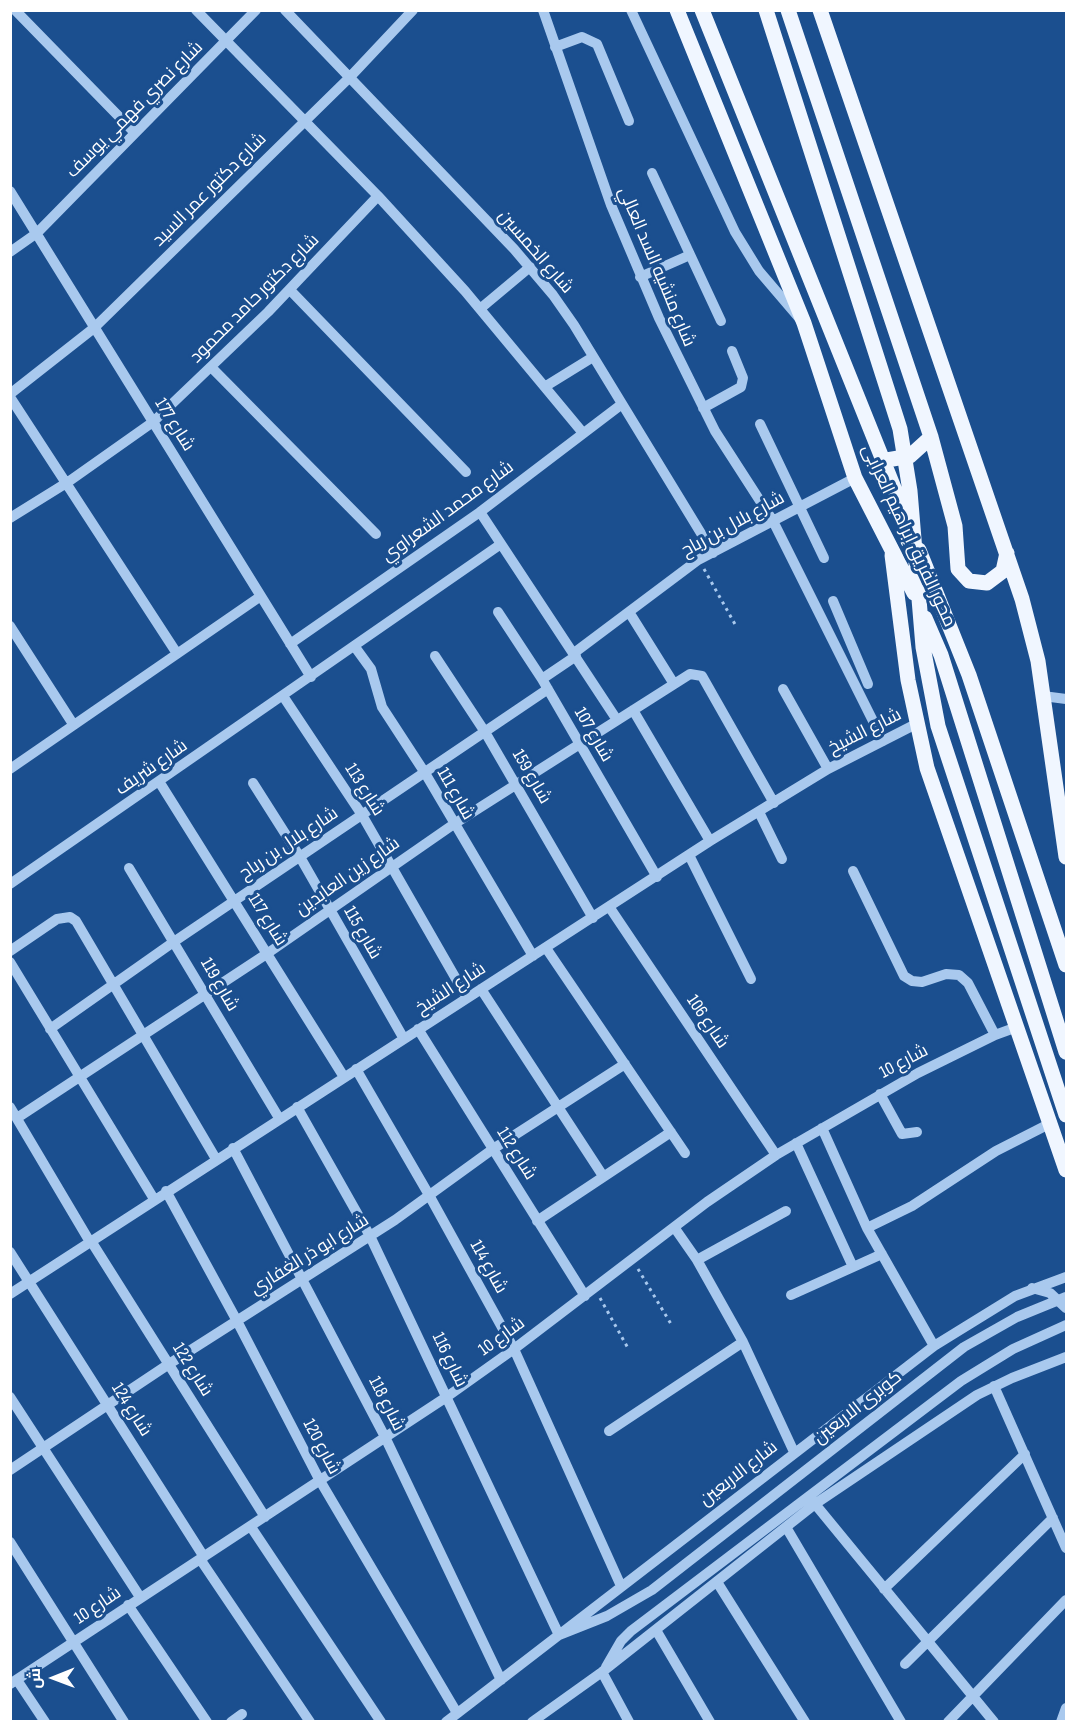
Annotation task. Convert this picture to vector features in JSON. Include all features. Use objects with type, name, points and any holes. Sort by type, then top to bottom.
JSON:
[{"type":"main road","name":"محور الفريق إبراهيم العرابى","points":[[677,10],[804,323],[855,478],[892,549],[941,655],[1066,1052]]},
{"type":"main road","name":"محور الفريق إبراهيم العرابى","points":[[702,10],[881,461],[952,630],[1066,966]]},
{"type":"main road","points":[[766,10],[787,85],[892,399],[910,490],[927,672],[938,726],[1066,1115]]},
{"type":"main road","points":[[788,10],[931,437],[955,526],[960,574],[974,583],[994,581],[1003,571],[1007,551]]},
{"type":"main road","points":[[820,10],[1007,551],[1030,627],[1043,696],[1066,857]]},
{"type":"main road","points":[[881,461],[910,456],[931,437]]},
{"type":"main road","points":[[892,549],[901,637],[916,724],[934,790],[1066,1170]]},
{"type":"street","points":[[15,10],[134,132]]},
{"type":"street","points":[[196,10],[378,196],[480,308],[583,433]]},
{"type":"street","name":"شارع نصري فهمي يوسف","points":[[10,252],[37,232],[256,10]]},
{"type":"street","name":"شارع الخمسين","points":[[285,10],[530,267],[553,295],[713,553]]},
{"type":"street","name":"شارع دكتور عمر السيد","points":[[10,395],[94,328],[350,77],[413,10]]},
{"type":"street","name":"شارع منشيه السد العالي","points":[[543,10],[589,147],[640,276],[703,408],[773,521],[883,741]]},
{"type":"street","points":[[631,10],[735,232],[759,271],[804,323]]},
{"type":"street","points":[[555,47],[582,38],[597,44],[629,121]]},
{"type":"street","points":[[652,173],[721,321]]},
{"type":"street","name":"شارع 177","points":[[10,191],[311,677]]},
{"type":"street","name":"شارع دكتور حامد محمود","points":[[10,518],[68,482],[153,422],[290,290],[378,196]]},
{"type":"street","points":[[640,276],[690,255]]},
{"type":"street","points":[[480,308],[530,267]]},
{"type":"street","points":[[290,290],[466,472]]},
{"type":"street","points":[[703,408],[741,387],[743,378],[732,351]]},
{"type":"street","points":[[546,386],[593,357]]},
{"type":"street","points":[[211,368],[376,534]]},
{"type":"street","points":[[10,395],[176,652]]},
{"type":"street","name":"شارع محمد الشعراوي","points":[[290,644],[480,512],[622,405]]},
{"type":"street","points":[[760,424],[824,558]]},
{"type":"street","name":"شارع بلال بن رباح","points":[[50,1029],[175,941],[485,732],[545,684],[575,654],[698,560],[855,478]]},
{"type":"street","points":[[480,512],[617,720]]},
{"type":"street","name":"شارع شريف","points":[[10,884],[160,783],[501,544]]},
{"type":"street","points":[[10,769],[176,652],[261,596]]},
{"type":"street","points":[[833,601],[868,684]]},
{"type":"street","name":"شارع 107","points":[[498,612],[545,684],[657,877]]},
{"type":"street","points":[[628,612],[674,684]]},
{"type":"street","points":[[10,626],[74,724]]},
{"type":"street","name":"شارع 111","points":[[355,647],[371,669],[382,707],[425,773],[533,956]]},
{"type":"street","points":[[841,657],[854,650]]},
{"type":"street","name":"شارع 159","points":[[435,656],[485,732],[593,918]]},
{"type":"street","name":"شارع زين العابدين","points":[[17,1119],[268,952],[454,824],[690,674],[702,676],[774,803]]},
{"type":"street","points":[[783,689],[828,769]]},
{"type":"street","name":"شارع 113","points":[[283,696],[362,815],[467,998]]},
{"type":"street","points":[[1043,696],[1066,699]]},
{"type":"street","points":[[633,710],[710,841]]},
{"type":"street","name":"شارع الشيخ","points":[[10,1294],[279,1118],[610,908],[710,841],[828,769],[916,724]]},
{"type":"street","name":"شارع 117","points":[[160,783],[268,952],[344,1077]]},
{"type":"street","name":"شارع 115","points":[[253,783],[300,857],[404,1039]]},
{"type":"street","points":[[759,812],[782,859]]},
{"type":"street","points":[[689,855],[751,979]]},
{"type":"street","name":"شارع 119","points":[[129,868],[175,941],[279,1118]]},
{"type":"street","points":[[853,871],[904,976],[912,981],[922,982],[946,974],[959,975],[968,983],[995,1035]]},
{"type":"street","name":"شارع 106","points":[[610,908],[776,1155]]},
{"type":"street","points":[[10,951],[57,920],[70,917],[76,921],[216,1159]]},
{"type":"street","points":[[546,948],[685,1153]]},
{"type":"street","points":[[10,962],[154,1199]]},
{"type":"street","points":[[481,989],[603,1176]]},
{"type":"street","name":"شارع 10","points":[[14,1682],[448,1396],[585,1296],[674,1227],[776,1155],[880,1094],[995,1035],[1017,1027]]},
{"type":"street","name":"شارع 112","points":[[418,1029],[585,1296]]},
{"type":"street","name":"شارع ابو ذر الغفاري","points":[[10,1470],[169,1364],[370,1236],[493,1149],[625,1064]]},
{"type":"street","name":"شارع 114","points":[[356,1069],[514,1349],[621,1586]]},
{"type":"street","points":[[880,1094],[902,1134],[917,1132]]},
{"type":"street","name":"شارع 122","points":[[10,1107],[90,1241],[265,1517]]},
{"type":"street","name":"شارع 116","points":[[297,1107],[370,1236],[448,1396],[559,1635]]},
{"type":"street","points":[[867,1228],[912,1206],[996,1151],[1050,1123]]},
{"type":"street","points":[[822,1128],[867,1228],[934,1346]]},
{"type":"street","points":[[537,1221],[671,1132]]},
{"type":"street","points":[[796,1143],[853,1267]]},
{"type":"street","name":"شارع 118","points":[[233,1148],[385,1437],[501,1680]]},
{"type":"street","name":"شارع 120","points":[[166,1191],[319,1479],[457,1713]]},
{"type":"street","points":[[697,1260],[786,1210]]},
{"type":"street","points":[[674,1227],[697,1260],[743,1342],[794,1452]]},
{"type":"street","name":"شارع 124","points":[[10,1252],[109,1405],[202,1558],[310,1722]]},
{"type":"street","points":[[791,1295],[882,1254]]},
{"type":"street","name":"شارع الاربعين","points":[[446,1722],[934,1346],[998,1305],[1031,1288],[1066,1276]]},
{"type":"street","points":[[1031,1288],[1050,1293],[1066,1308]]},
{"type":"street","name":"كوبرى الاربعين","points":[[559,1635],[607,1616],[659,1586],[948,1358],[1017,1317],[1066,1297]]},
{"type":"street","points":[[602,1672],[621,1641],[631,1631],[961,1381],[1006,1352],[1066,1325]]},
{"type":"street","points":[[609,1431],[743,1342]]},
{"type":"street","points":[[532,1722],[602,1672],[815,1504],[977,1395],[1062,1358],[1066,1348]]},
{"type":"street","points":[[994,1386],[1066,1548]]},
{"type":"street","points":[[10,1397],[140,1597]]},
{"type":"street","points":[[884,1589],[1024,1454]]},
{"type":"street","points":[[815,1504],[994,1722]]},
{"type":"street","points":[[905,1664],[1053,1518]]},
{"type":"street","points":[[251,1527],[381,1722]]},
{"type":"street","points":[[786,1527],[901,1722]]},
{"type":"street","points":[[10,1542],[124,1722]]},
{"type":"street","points":[[717,1582],[805,1722]]},
{"type":"street","points":[[948,1722],[1066,1600]]},
{"type":"street","points":[[128,1605],[207,1722]]},
{"type":"street","points":[[656,1630],[710,1722]]},
{"type":"street","points":[[602,1672],[629,1722]]},
{"type":"street","points":[[14,1682],[45,1722]]},
{"type":"street","points":[[1061,1722],[1066,1708]]},
{"type":"street","points":[[231,1722],[242,1714]]},
{"type":"path","points":[[698,560],[736,626]]},
{"type":"path","points":[[632,1260],[671,1324]]},
{"type":"path","points":[[595,1288],[629,1350]]}]
